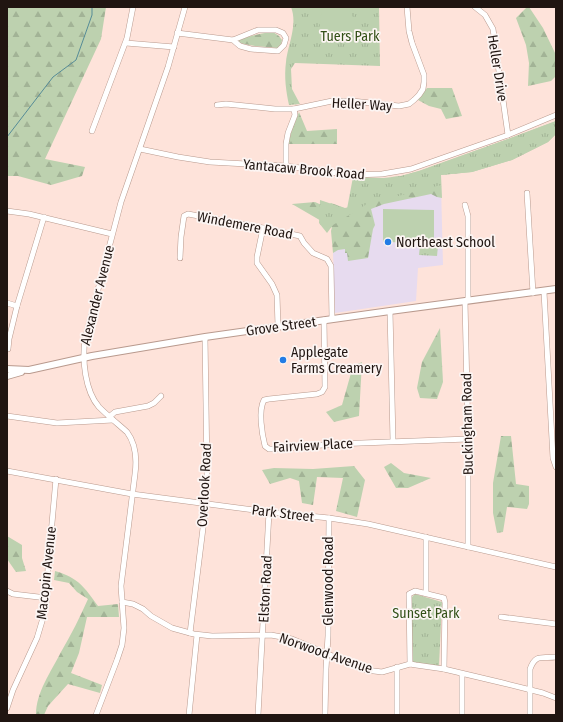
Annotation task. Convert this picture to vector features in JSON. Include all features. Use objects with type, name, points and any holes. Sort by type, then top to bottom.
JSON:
[{"type":"main road","name":"Grove Street","points":[[7,369],[29,370],[163,343],[332,318],[544,292],[556,289]]},
{"type":"main road","points":[[7,376],[29,370]]},
{"type":"street","points":[[92,131],[126,43],[133,7]]},
{"type":"street","name":"Alexander Avenue","points":[[96,715],[122,645],[124,628],[121,586],[136,457],[134,445],[127,432],[111,419],[93,399],[86,380],[83,350],[84,339],[121,202],[168,67],[185,7]]},
{"type":"street","name":"Heller Way","points":[[217,105],[226,104],[275,109],[294,109],[332,101],[352,101],[399,106],[409,104],[419,95],[424,82],[424,75],[412,44],[409,31],[407,7]]},
{"type":"street","name":"Heller Drive","points":[[475,7],[485,15],[493,29],[508,135]]},
{"type":"street","points":[[177,33],[234,40],[258,30],[276,30],[283,33],[286,38],[284,45],[278,51],[251,49],[240,46],[234,40]]},
{"type":"street","points":[[126,43],[174,47]]},
{"type":"street","points":[[286,166],[286,144],[288,133],[295,115],[294,109]]},
{"type":"street","name":"Yantacaw Brook Road","points":[[140,149],[210,162],[286,166],[352,175],[382,174],[411,169],[508,135],[556,115]]},
{"type":"street","points":[[527,193],[533,293]]},
{"type":"street","name":"Buckingham Road","points":[[465,205],[468,216],[466,301],[468,547]]},
{"type":"street","points":[[7,211],[44,217],[112,234]]},
{"type":"street","name":"Windemere Road","points":[[180,258],[180,237],[184,216],[188,214],[300,236],[313,253],[327,260],[331,266],[332,318]]},
{"type":"street","points":[[8,349],[17,306],[44,217]]},
{"type":"street","points":[[263,228],[257,263],[272,284],[277,295],[278,326]]},
{"type":"street","points":[[544,292],[553,458],[556,467]]},
{"type":"street","points":[[7,303],[17,306]]},
{"type":"street","points":[[390,311],[393,441]]},
{"type":"street","name":"Fairview Place","points":[[324,320],[325,387],[322,392],[317,394],[264,400],[261,410],[265,446],[269,449],[274,449],[393,441],[468,439]]},
{"type":"street","name":"Overlook Road","points":[[190,632],[206,504],[205,337]]},
{"type":"street","points":[[7,416],[57,423],[111,419],[116,412],[148,406],[154,403],[161,396]]},
{"type":"street","name":"Park Street","points":[[7,471],[132,494],[368,524],[556,567]]},
{"type":"street","name":"Macopin Avenue","points":[[7,708],[13,690],[37,638],[43,618],[47,598],[48,567],[56,479]]},
{"type":"street","name":"Elston Road","points":[[258,715],[269,512]]},
{"type":"street","name":"Glenwood Road","points":[[325,715],[328,636],[329,518]]},
{"type":"street","points":[[426,537],[426,593]]},
{"type":"street","points":[[7,591],[13,594],[47,598]]},
{"type":"street","points":[[410,664],[409,594],[415,592],[426,593],[444,598],[445,602],[444,669]]},
{"type":"street","name":"Norwood Avenue","points":[[122,602],[133,604],[143,609],[151,616],[172,628],[197,635],[271,635],[292,639],[366,670],[382,672],[410,664],[444,669],[543,693],[556,698]]},
{"type":"street","points":[[501,617],[556,624]]},
{"type":"street","points":[[189,715],[197,635]]},
{"type":"street","points":[[530,715],[529,690],[530,669],[532,663],[535,659],[541,657],[556,657]]},
{"type":"street","points":[[397,668],[397,715]]},
{"type":"street","points":[[462,674],[462,715]]},
{"type":"shaded area","name":"Northeast School","points":[[441,185],[443,265],[418,268],[416,301],[335,313],[333,253],[367,204]]},
{"type":"green space","points":[[7,7],[106,7],[101,39],[45,159],[85,167],[82,176],[51,185],[18,176],[7,176]]},
{"type":"green space","name":"Tuers Park","points":[[291,7],[379,7],[380,66],[295,63],[291,69],[292,89],[300,104],[289,105],[285,73],[293,28],[293,14]]},
{"type":"green space","points":[[322,7],[343,7],[349,11],[356,22],[356,39],[318,39]]},
{"type":"green space","points":[[527,7],[529,7],[543,28],[556,55],[556,76],[551,81],[528,86],[529,63],[526,45],[516,18]]},
{"type":"green space","points":[[273,32],[282,40],[281,46],[278,48],[239,43],[239,40],[247,37]]},
{"type":"green space","points":[[427,88],[452,88],[462,116],[446,119],[441,109],[429,106],[418,100]]},
{"type":"green space","points":[[299,112],[307,131],[337,129],[337,144],[288,144]]},
{"type":"green space","points":[[556,121],[556,134],[548,142],[512,160],[472,172],[441,175],[442,198],[431,194],[384,204],[371,209],[375,225],[368,258],[348,261],[345,249],[338,250],[333,253],[332,227],[328,229],[323,222],[292,204],[315,202],[326,207],[331,203],[345,208],[353,206],[392,177],[419,171]]},
{"type":"green space","points":[[556,121],[556,134],[548,142],[512,160],[472,172],[441,175],[441,185],[367,204],[333,225],[327,233],[319,223],[320,200],[347,209],[353,177],[384,178],[401,176],[419,171]]},
{"type":"green space","points":[[383,209],[434,210],[434,243],[383,242]]},
{"type":"green space","points":[[420,245],[438,246],[437,256],[419,255]]},
{"type":"green space","points":[[440,328],[443,382],[437,399],[420,398],[417,388],[422,362]]},
{"type":"green space","points":[[362,362],[359,416],[334,422],[326,412],[342,405],[353,366]]},
{"type":"green space","points":[[501,436],[511,436],[516,484],[529,486],[529,504],[527,509],[507,507],[503,532],[497,533],[493,513],[493,483]]},
{"type":"green space","points":[[391,463],[404,473],[431,478],[408,488],[396,488],[384,467]]},
{"type":"green space","points":[[354,466],[365,480],[357,517],[336,511],[343,478],[317,477],[313,505],[302,503],[299,481],[290,478],[270,484],[262,470],[274,468],[313,469]]},
{"type":"green space","points":[[7,536],[22,545],[22,558],[26,571],[16,572],[7,559]]},
{"type":"green space","points":[[55,571],[70,577],[80,584],[98,606],[118,604],[119,617],[87,617],[79,653],[71,673],[102,685],[100,693],[68,684],[48,706],[44,715],[36,715],[38,698],[41,690],[72,633],[88,599],[77,592],[69,583],[54,580]]},
{"type":"green space","name":"Sunset Park","points":[[415,594],[442,602],[439,666],[412,663],[411,598]]},
{"type":"waterway","points":[[7,137],[53,77],[76,60],[92,15],[92,7]]},
{"type":"place","name":"Northeast School","points":[[388,242]]},
{"type":"place","name":"Applegate Farms Creamery","points":[[283,360]]}]
